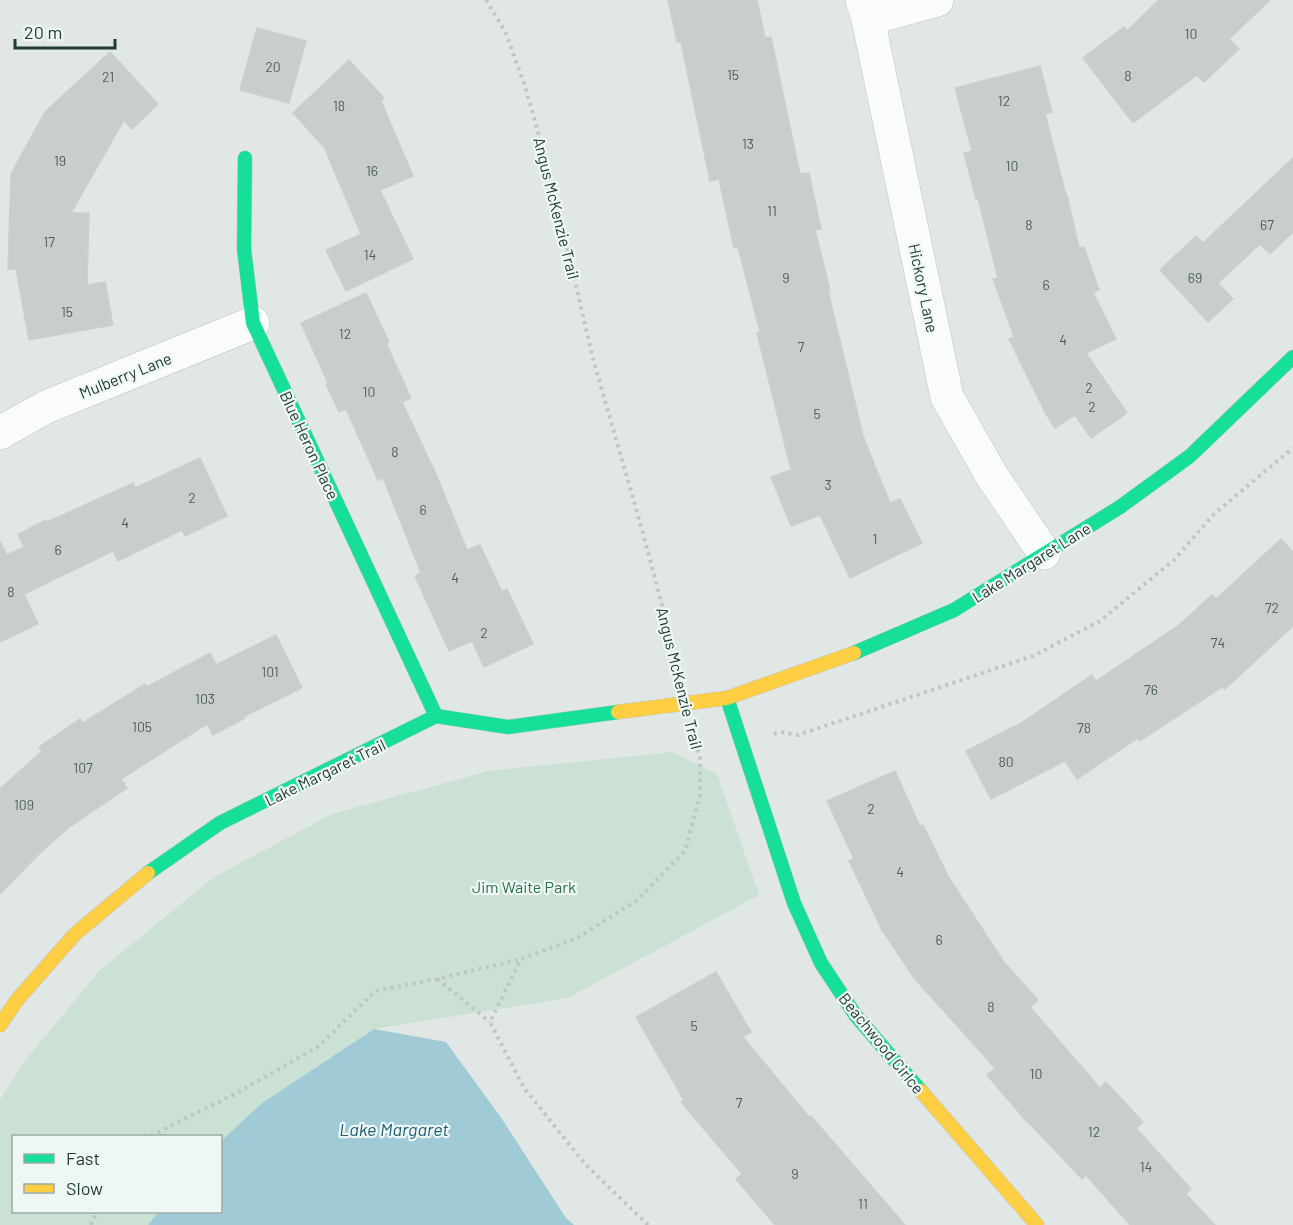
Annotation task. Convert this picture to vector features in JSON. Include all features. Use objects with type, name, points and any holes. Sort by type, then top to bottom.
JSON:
[{"type":"street","points":[[865,9],[937,0]]},
{"type":"street","name":"Hickory Lane","points":[[865,9],[947,397],[992,477],[1044,553]]},
{"type":"street","name":"Blue Heron Place","points":[[244,158],[244,249],[253,323],[436,716]]},
{"type":"street","name":"Mulberry Lane","points":[[0,432],[46,407],[253,323]]},
{"type":"street","name":"Lake Margaret Lane","points":[[727,698],[841,658],[954,610],[1120,507],[1190,456],[1293,357]]},
{"type":"street","points":[[436,716],[508,728],[727,698]]},
{"type":"street","name":"Beachwood Cirlce","points":[[727,698],[794,903],[821,963],[856,1016],[1037,1225]]},
{"type":"street","name":"Lake Margaret Trail","points":[[0,1024],[17,1000],[75,933],[144,876],[220,823],[436,716]]},
{"type":"path","name":"Angus McKenzie Trail","points":[[155,1135],[235,1094],[320,1046],[375,991],[437,980],[521,959],[577,938],[636,901],[685,851],[700,795],[700,758],[683,704],[677,662],[667,622],[593,359],[551,178],[525,86],[505,31],[486,0]]},
{"type":"path","points":[[700,758],[781,732],[798,735],[1033,656],[1100,621],[1174,560],[1214,514],[1293,448]]},
{"type":"path","points":[[490,1022],[521,959]]},
{"type":"path","points":[[437,980],[490,1022],[524,1088],[585,1164],[648,1225]]},
{"type":"green space","name":"Jim Waite Park","points":[[673,752],[717,774],[759,895],[568,998],[374,1029],[262,1103],[222,1140],[222,1135],[12,1135],[12,1213],[157,1213],[148,1225],[0,1225],[0,1100],[25,1061],[99,971],[214,877],[332,814],[489,771]]},
{"type":"water","name":"Lake Margaret","points":[[374,1029],[446,1042],[502,1119],[566,1218],[574,1225],[148,1225],[157,1213],[222,1213],[222,1140],[262,1103]]},
{"type":"building","points":[[668,0],[757,0],[765,38],[771,37],[800,174],[809,173],[821,229],[815,230],[863,436],[890,503],[900,499],[922,543],[850,578],[820,515],[791,526],[771,477],[791,470],[757,333],[760,332],[738,247],[734,248],[719,179],[710,181],[681,42],[677,42]]},
{"type":"building","points":[[1159,0],[1270,0],[1229,39],[1239,49],[1204,82],[1197,75],[1133,123],[1083,58],[1124,27],[1127,31]]},
{"type":"building","points":[[257,28],[306,41],[289,103],[240,90]]},
{"type":"building","points":[[110,52],[158,104],[132,129],[124,120],[71,213],[89,213],[87,285],[105,282],[113,325],[29,340],[16,269],[8,269],[11,174],[45,112]]},
{"type":"building","points":[[349,60],[384,98],[381,101],[413,176],[380,190],[413,259],[346,291],[326,250],[361,234],[324,147],[293,113]]},
{"type":"building","points":[[1040,66],[1052,112],[1045,114],[1079,248],[1084,247],[1099,290],[1093,292],[1116,339],[1086,353],[1127,413],[1091,438],[1075,415],[1055,428],[1009,339],[1014,337],[993,279],[998,278],[964,153],[972,151],[955,88]]},
{"type":"building","points":[[1293,158],[1293,232],[1270,254],[1260,244],[1218,283],[1233,299],[1208,322],[1160,270],[1196,236],[1203,243]]},
{"type":"building","points":[[366,293],[389,342],[386,343],[411,398],[402,402],[436,474],[467,550],[480,545],[502,592],[507,589],[533,644],[484,667],[472,641],[449,651],[415,576],[421,573],[383,478],[378,480],[346,409],[339,412],[301,323]]},
{"type":"building","points":[[200,458],[227,516],[185,536],[182,530],[118,561],[113,551],[24,594],[38,624],[0,642],[0,541],[7,555],[24,547],[18,534],[133,483],[135,488]]},
{"type":"building","points":[[1281,539],[1293,552],[1293,626],[1225,689],[1222,687],[1140,741],[1138,738],[1077,779],[1065,761],[991,799],[966,751],[1021,723],[1092,675],[1096,681],[1179,625],[1212,595],[1216,599]]},
{"type":"building","points":[[276,635],[302,688],[245,716],[213,735],[207,724],[121,779],[127,788],[68,828],[0,894],[0,789],[42,751],[39,747],[80,719],[83,723],[145,684],[147,687],[210,653],[216,665]]},
{"type":"building","points":[[895,771],[920,826],[923,825],[949,878],[1004,962],[1038,1000],[1030,1007],[1100,1088],[1106,1082],[1143,1122],[1136,1128],[1191,1189],[1186,1194],[1215,1225],[1130,1225],[1086,1175],[1082,1179],[1027,1122],[987,1075],[995,1068],[914,978],[882,930],[849,861],[854,859],[827,801]]},
{"type":"building","points":[[716,972],[751,1032],[743,1037],[809,1117],[811,1116],[905,1225],[775,1225],[736,1179],[742,1174],[681,1102],[684,1100],[636,1017]]},
{"type":"traffic: fast","points":[[245,158],[244,249],[253,323],[436,716]]},
{"type":"traffic: fast","points":[[854,653],[954,610],[1120,507],[1190,456],[1293,357]]},
{"type":"traffic: fast","points":[[727,698],[794,903],[821,963],[856,1016],[921,1091]]},
{"type":"traffic: fast","points":[[148,873],[220,823],[436,716],[508,727],[618,712]]},
{"type":"traffic: slow","points":[[618,712],[727,698],[854,653]]},
{"type":"traffic: slow","points":[[0,1025],[17,1000],[75,934],[148,873]]},
{"type":"traffic: slow","points":[[921,1091],[1037,1225]]}]
